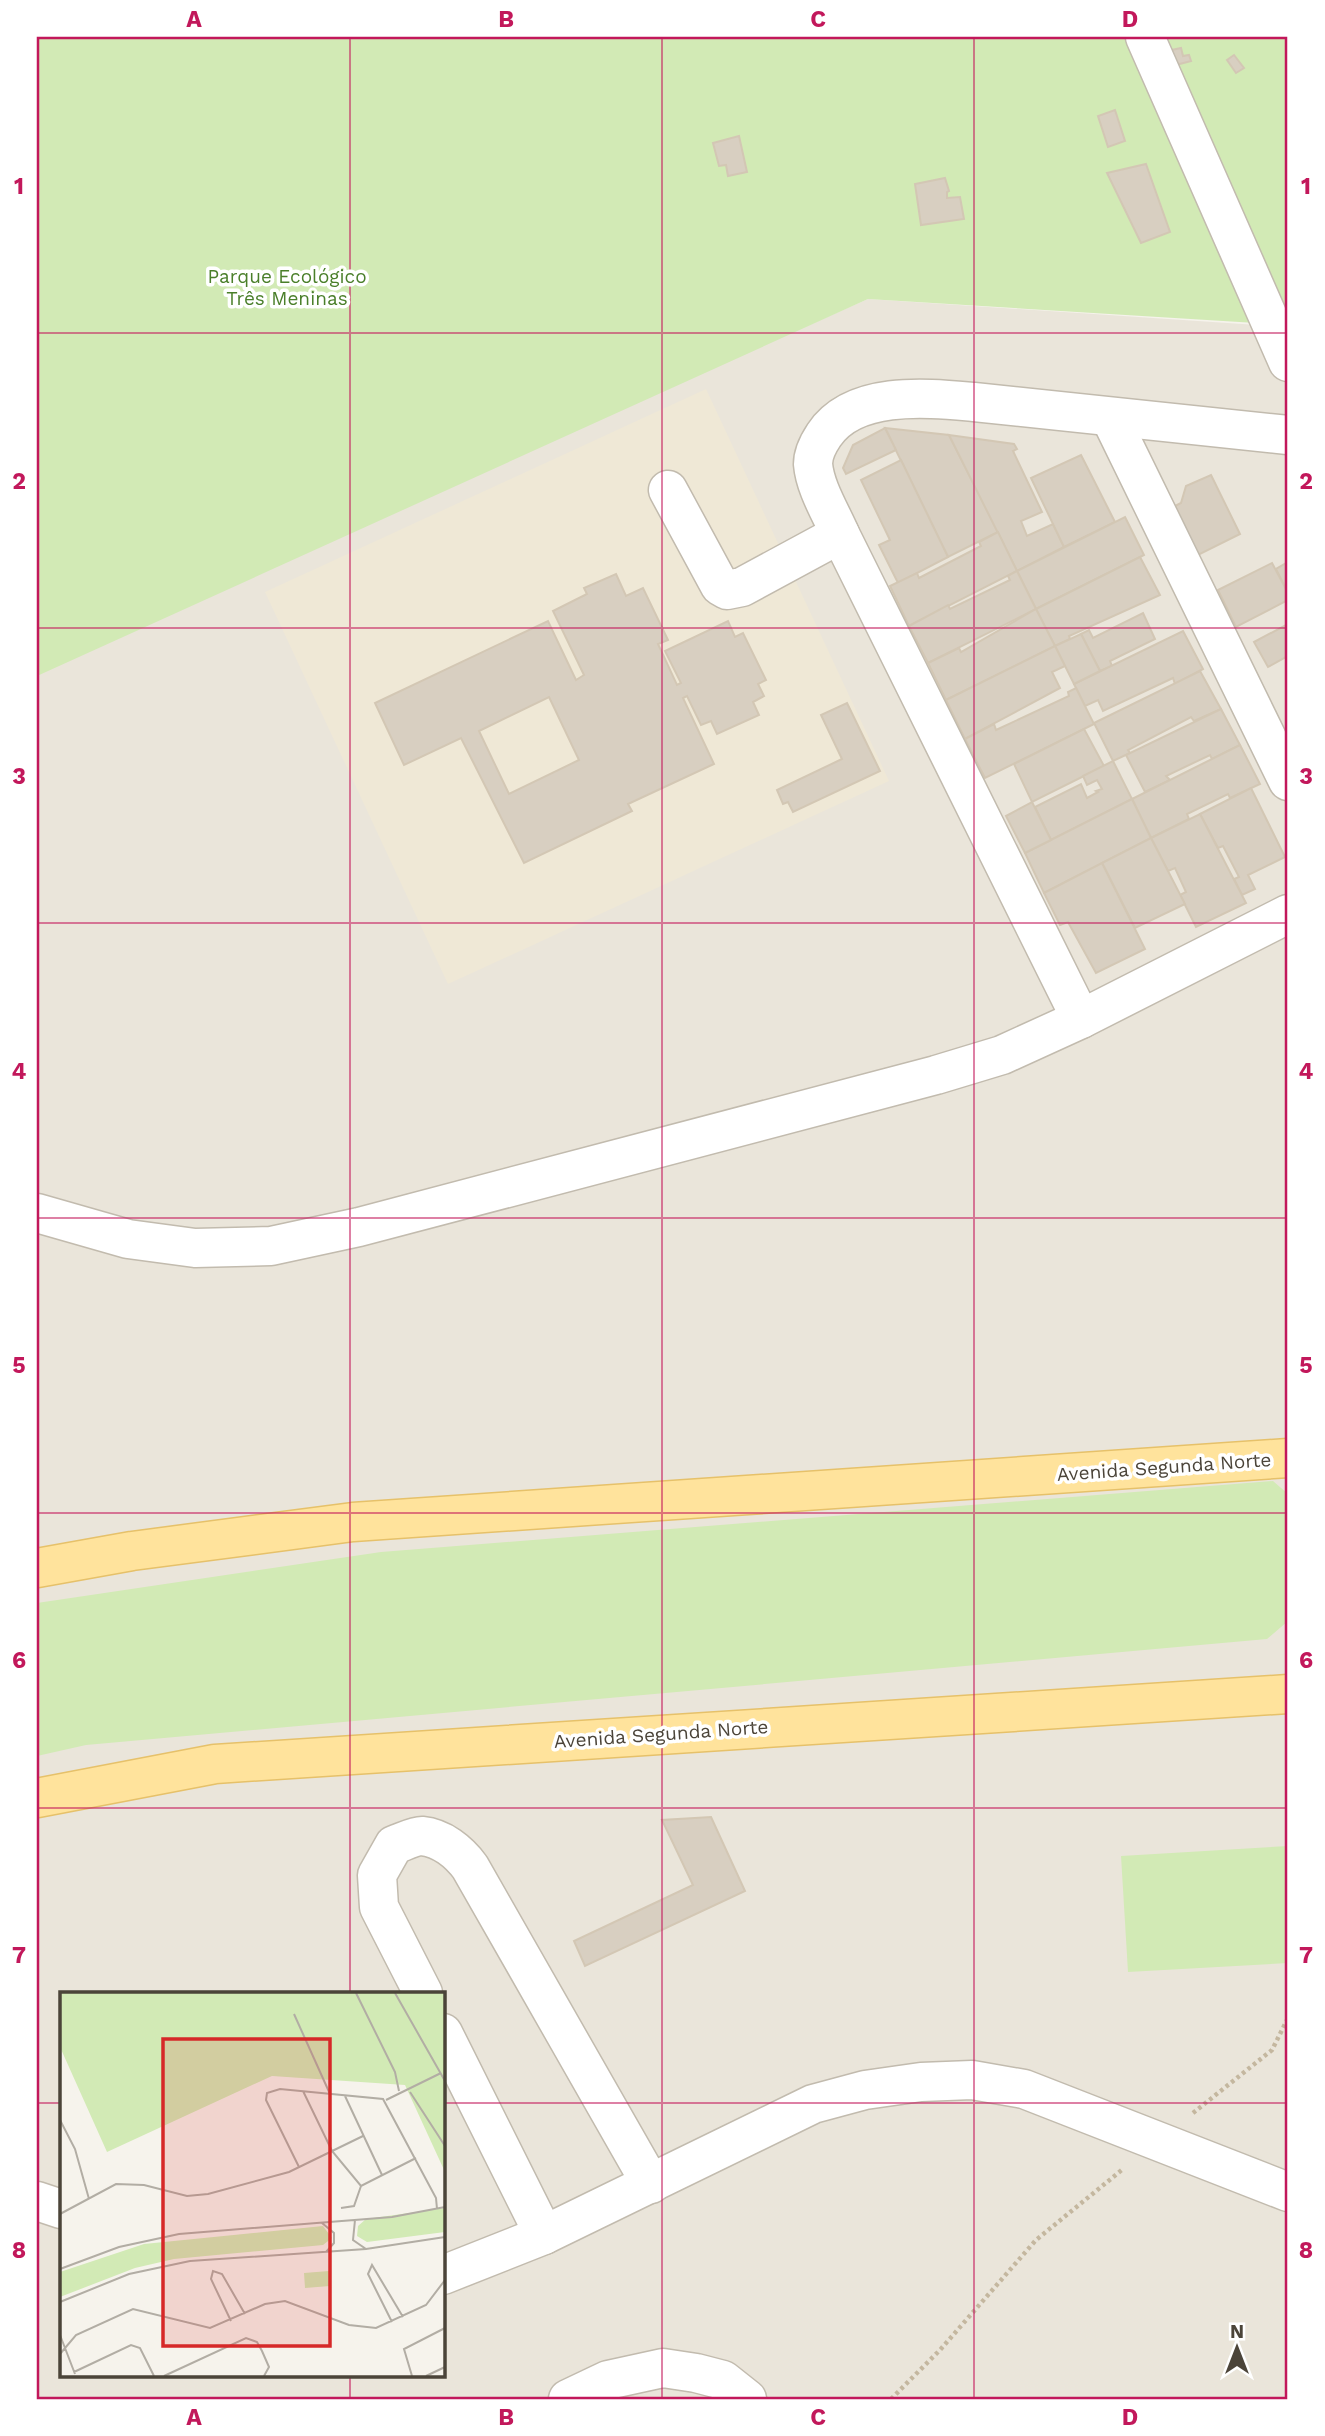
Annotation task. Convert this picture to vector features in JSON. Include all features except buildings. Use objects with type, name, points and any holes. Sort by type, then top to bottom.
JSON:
[{"type":"main road","name":"Avenida Segunda Norte","points":[[37,1568],[132,1551],[353,1522],[1281,1464]]},
{"type":"main road","name":"Avenida Segunda Norte","points":[[37,1798],[215,1763],[1288,1694]]},
{"type":"street","points":[[1144,37],[1288,362]]},
{"type":"street","points":[[1081,1019],[840,534],[820,488],[813,464],[816,447],[828,428],[845,415],[866,405],[899,399],[930,399],[1288,435]]},
{"type":"street","points":[[1110,418],[1288,781]]},
{"type":"street","points":[[668,490],[720,586],[727,590],[741,587],[840,534]]},
{"type":"street","points":[[37,1213],[128,1240],[195,1248],[271,1246],[359,1227],[936,1075],[1002,1055],[1081,1019],[1288,914]]},
{"type":"street","points":[[422,1992],[379,1907],[377,1875],[394,1845],[420,1836],[441,1841],[462,1857],[470,1867],[651,2184]]},
{"type":"street","points":[[444,2035],[544,2235]]},
{"type":"street","points":[[444,2275],[544,2235],[813,2104],[865,2090],[921,2082],[972,2080],[1024,2089],[1288,2192]]},
{"type":"street","points":[[37,2201],[60,2209]]},
{"type":"street","points":[[568,2399],[608,2379],[663,2368],[723,2380],[747,2399]]},
{"type":"path","points":[[891,2399],[940,2350],[1036,2240],[1272,2050],[1288,2018]]},
{"type":"shaded area","points":[[868,299],[1288,327],[1288,2399],[37,2399],[37,666]]},
{"type":"shaded area","points":[[706,389],[889,781],[448,984],[265,592]]},
{"type":"green space","name":"Parque Ecológico Três Meninas","points":[[37,37],[1288,37],[1288,325],[868,299],[37,676]]},
{"type":"green space","points":[[1273,1481],[1288,1494],[1288,1621],[1267,1639],[86,1745],[37,1756],[37,1603],[381,1552]]},
{"type":"green space","points":[[1288,1846],[1288,1963],[1128,1972],[1121,1856]]}]
